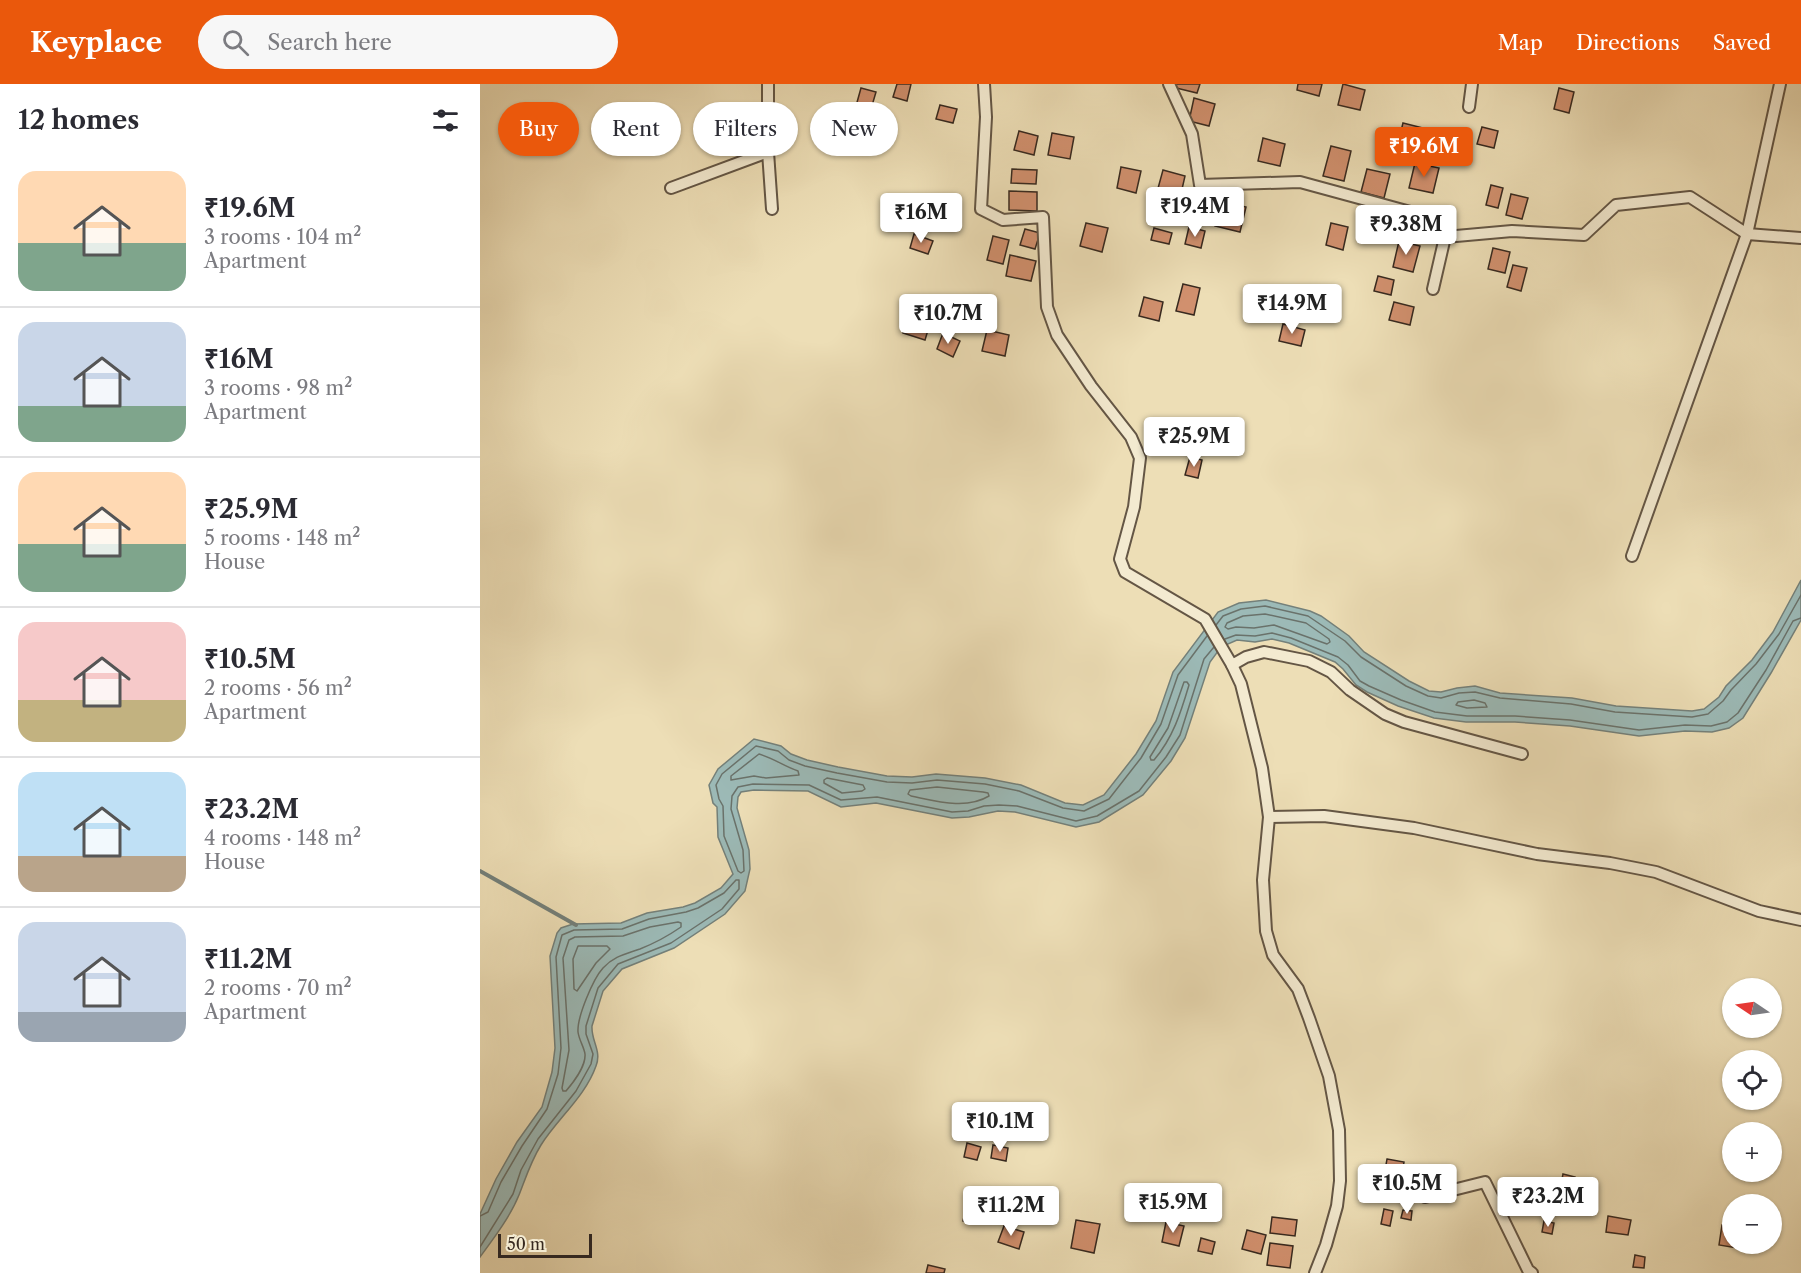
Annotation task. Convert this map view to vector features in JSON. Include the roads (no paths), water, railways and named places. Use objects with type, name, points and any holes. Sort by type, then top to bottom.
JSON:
[{"type":"street","points":[[768,84],[768,102]]},
{"type":"street","points":[[984,84],[986,117],[981,208],[1003,220],[1042,217],[1047,307],[1057,335],[1091,386],[1131,437],[1140,458],[1134,507],[1120,559],[1125,572],[1205,619],[1230,660],[1241,684],[1262,768],[1269,817],[1263,880],[1266,931],[1273,955],[1298,989],[1309,1018],[1329,1076],[1339,1130],[1340,1181],[1337,1206],[1315,1273]]},
{"type":"street","points":[[1169,84],[1192,134],[1200,185],[1300,182],[1447,222],[1434,289]]},
{"type":"street","points":[[1469,107],[1472,84]]},
{"type":"street","points":[[1632,556],[1747,234],[1779,84]]},
{"type":"street","points":[[671,188],[757,156]]},
{"type":"street","points":[[768,156],[772,210]]},
{"type":"street","points":[[1445,237],[1512,231],[1584,235],[1616,206],[1690,197],[1747,234],[1801,238]]},
{"type":"street","points":[[1230,660],[1264,652],[1309,660],[1331,672],[1350,690],[1385,714],[1404,722],[1522,754]]},
{"type":"street","points":[[1269,817],[1324,816],[1414,828],[1537,854],[1610,863],[1656,872],[1759,911],[1801,920]]},
{"type":"street","points":[[1425,1197],[1485,1182],[1528,1270],[1532,1273]]},
{"type":"water","points":[[1801,580],[1801,620],[1771,673],[1743,718],[1729,728],[1712,732],[1685,731],[1639,736],[1570,726],[1515,722],[1466,722],[1434,718],[1398,706],[1367,692],[1356,685],[1335,662],[1289,643],[1272,639],[1255,642],[1237,640],[1221,647],[1210,662],[1185,738],[1171,761],[1143,795],[1099,822],[1076,827],[1015,812],[998,811],[952,818],[876,803],[841,807],[808,791],[754,790],[741,792],[737,808],[749,850],[750,869],[745,891],[725,914],[674,948],[622,969],[603,991],[592,1026],[598,1061],[591,1077],[578,1098],[541,1145],[511,1211],[480,1257],[480,1214],[517,1142],[542,1107],[552,1072],[555,1048],[550,956],[557,933],[561,928],[573,924],[621,923],[647,913],[683,907],[721,888],[733,874],[718,837],[717,807],[713,803],[709,785],[718,769],[754,739],[781,746],[791,754],[807,760],[838,767],[887,776],[912,777],[936,774],[985,778],[1021,785],[1065,803],[1083,805],[1104,795],[1136,754],[1156,721],[1173,672],[1218,612],[1239,603],[1266,600],[1321,616],[1349,636],[1364,652],[1429,691],[1441,692],[1475,686],[1500,693],[1572,698],[1616,706],[1692,711],[1704,709],[1719,697],[1726,686],[1752,660],[1773,632]]},
{"type":"waterway","points":[[480,871],[576,925]]}]
